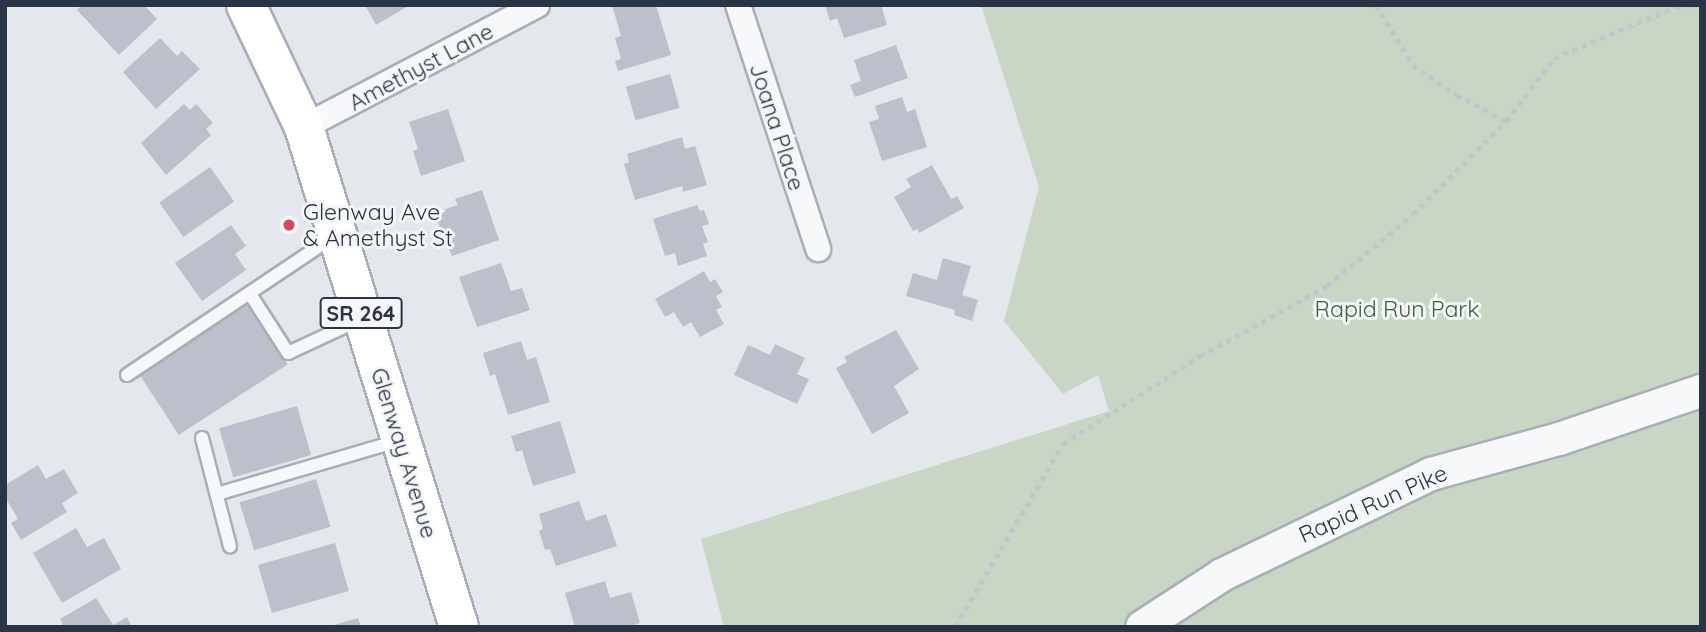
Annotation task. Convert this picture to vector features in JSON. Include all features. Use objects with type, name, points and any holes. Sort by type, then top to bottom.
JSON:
[{"type":"main road","name":"Glenway Avenue","points":[[246,5],[304,127],[459,627]]},
{"type":"street","name":"Amethyst Lane","points":[[304,127],[537,5]]},
{"type":"street","name":"Joana Place","points":[[738,5],[818,249]]},
{"type":"street","name":"Rapid Run Pike","points":[[1142,627],[1246,563],[1431,474],[1559,439],[1701,391]]},
{"type":"lane","points":[[127,375],[337,235]]},
{"type":"lane","points":[[250,294],[288,352],[363,319]]},
{"type":"lane","points":[[202,438],[230,546]]},
{"type":"lane","points":[[217,495],[400,440]]},
{"type":"path","points":[[1376,5],[1413,65],[1457,95],[1506,121]]},
{"type":"path","points":[[955,627],[1063,444],[1200,356],[1327,286],[1413,214],[1506,121],[1554,58],[1675,7],[1698,5]]},
{"type":"green space","name":"Rapid Run Park","points":[[981,5],[1701,5],[1701,627],[724,627],[701,539],[1109,411],[1098,375],[1063,394],[1004,321],[1039,187]]},
{"type":"building","points":[[82,5],[144,5],[157,19],[119,55],[77,10]]},
{"type":"building","points":[[365,5],[410,5],[376,25]]},
{"type":"building","points":[[612,5],[656,5],[671,55],[618,71],[615,61],[621,59],[615,38],[621,36]]},
{"type":"building","points":[[825,5],[881,5],[887,25],[844,38],[837,18],[830,21]]},
{"type":"building","points":[[160,38],[177,56],[182,51],[200,69],[156,109],[123,72]]},
{"type":"building","points":[[896,45],[908,78],[855,97],[850,85],[861,81],[854,60]]},
{"type":"building","points":[[670,74],[680,108],[635,120],[626,87]]},
{"type":"building","points":[[902,97],[907,112],[915,109],[927,147],[882,161],[869,122],[879,119],[875,106]]},
{"type":"building","points":[[184,104],[190,110],[196,104],[213,123],[206,129],[211,135],[166,175],[141,143]]},
{"type":"building","points":[[448,109],[465,161],[421,176],[413,151],[418,149],[409,122]]},
{"type":"building","points":[[682,137],[685,149],[695,146],[707,185],[683,192],[682,186],[635,200],[624,164],[629,162],[627,154]]},
{"type":"building","points":[[932,165],[950,197],[952,199],[957,196],[964,208],[919,233],[917,229],[913,231],[894,197],[911,187],[906,179]]},
{"type":"building","points":[[210,167],[234,201],[183,237],[159,203]]},
{"type":"building","points":[[482,190],[499,240],[452,256],[434,213],[458,205],[455,199]]},
{"type":"building","points":[[697,205],[700,211],[704,210],[709,224],[702,226],[708,242],[703,244],[707,256],[678,266],[675,253],[665,256],[653,219]]},
{"type":"building","points":[[231,225],[246,246],[235,254],[246,270],[202,301],[175,263]]},
{"type":"building","points":[[943,258],[971,266],[962,295],[978,300],[972,321],[954,315],[955,310],[906,296],[913,273],[937,280]]},
{"type":"building","points":[[501,263],[511,291],[522,288],[530,310],[477,327],[459,277]]},
{"type":"building","points":[[704,271],[710,282],[715,279],[723,292],[716,296],[722,307],[716,310],[724,324],[700,337],[691,322],[683,327],[674,312],[665,317],[655,299]]},
{"type":"building","points":[[248,303],[288,364],[179,435],[139,374]]},
{"type":"building","points":[[896,330],[919,369],[894,386],[909,413],[872,434],[836,368],[847,362],[844,357]]},
{"type":"building","points":[[521,341],[527,360],[536,357],[550,402],[508,415],[495,374],[490,376],[483,353]]},
{"type":"building","points":[[775,344],[805,358],[797,374],[809,379],[797,404],[734,375],[748,345],[770,355]]},
{"type":"building","points":[[297,406],[311,455],[233,477],[219,428]]},
{"type":"building","points":[[560,421],[576,473],[533,486],[522,450],[516,452],[511,436]]},
{"type":"building","points":[[38,465],[46,479],[64,469],[78,493],[62,503],[67,512],[21,540],[11,523],[18,519],[5,497],[5,485]]},
{"type":"building","points":[[316,479],[331,527],[254,550],[239,502]]},
{"type":"building","points":[[579,501],[586,521],[606,514],[617,546],[556,566],[550,549],[545,550],[539,531],[543,529],[539,514]]},
{"type":"building","points":[[76,528],[87,547],[104,538],[121,569],[62,603],[33,553]]},
{"type":"building","points":[[335,543],[349,591],[272,613],[258,565]]},
{"type":"building","points":[[605,581],[610,598],[631,592],[640,623],[627,627],[575,627],[565,593]]},
{"type":"building","points":[[96,598],[113,625],[127,617],[132,627],[64,627],[60,619]]},
{"type":"building","points":[[358,618],[361,627],[331,627],[331,626]]},
{"type":"place","name":"Glenway Ave & Amethyst St","points":[[289,225]]}]
